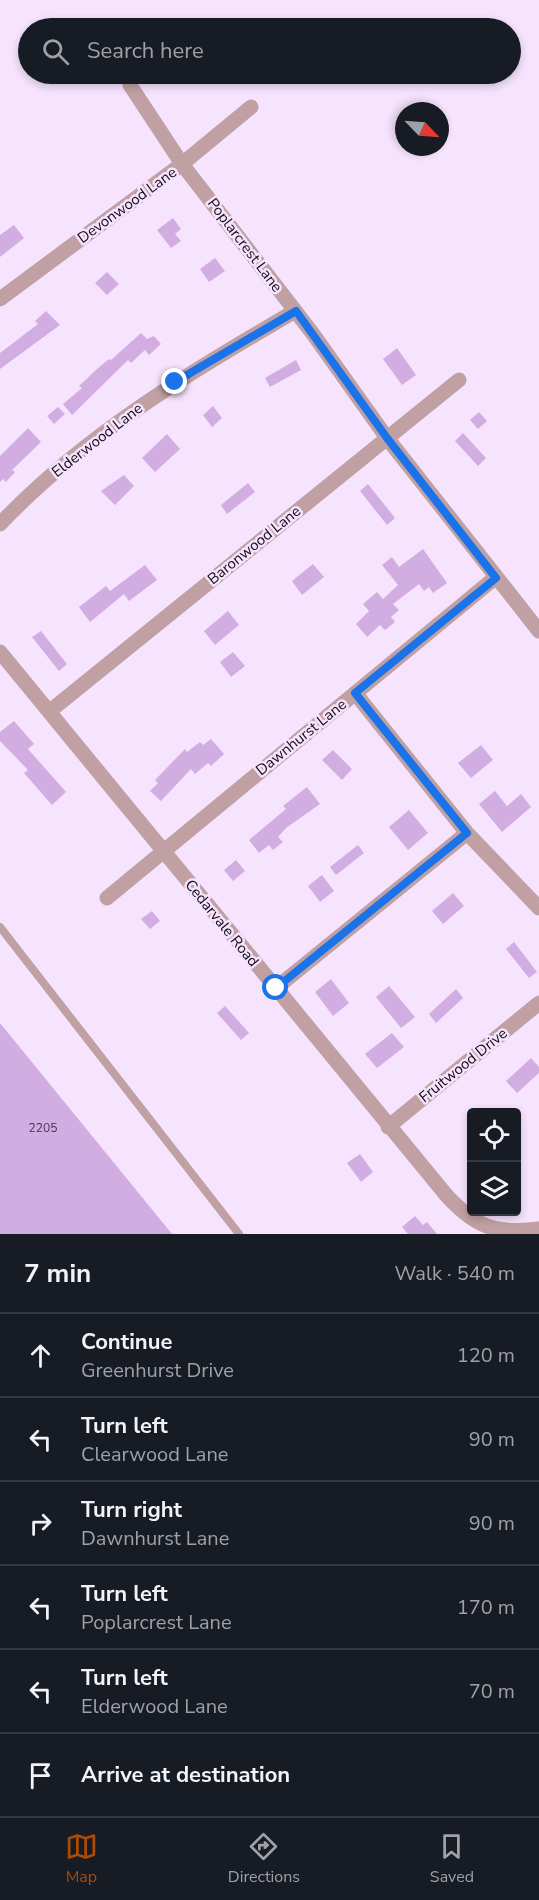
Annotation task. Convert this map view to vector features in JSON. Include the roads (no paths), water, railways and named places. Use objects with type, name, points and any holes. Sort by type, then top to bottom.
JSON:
[{"type":"street","name":"Poplarcrest Lane","points":[[130,85],[182,164],[296,311],[387,438],[539,632]]},
{"type":"street","name":"Devonwood Lane","points":[[0,299],[182,164],[251,107]]},
{"type":"street","name":"Elderwood Lane","points":[[0,524],[56,472],[122,418],[201,365],[296,311]]},
{"type":"street","name":"Baronwood Lane","points":[[50,711],[459,380]]},
{"type":"street","name":"Dawnhurst Lane","points":[[107,898],[496,578]]},
{"type":"street","name":"Cedarvale Road","points":[[0,652],[387,1127],[462,1213],[475,1223],[497,1233],[539,1229]]},
{"type":"street","points":[[355,693],[467,833],[539,908]]},
{"type":"street","points":[[276,988],[467,833]]},
{"type":"street","name":"Fruitwood Drive","points":[[387,1127],[539,1003]]},
{"type":"lane","points":[[0,927],[239,1234]]}]
